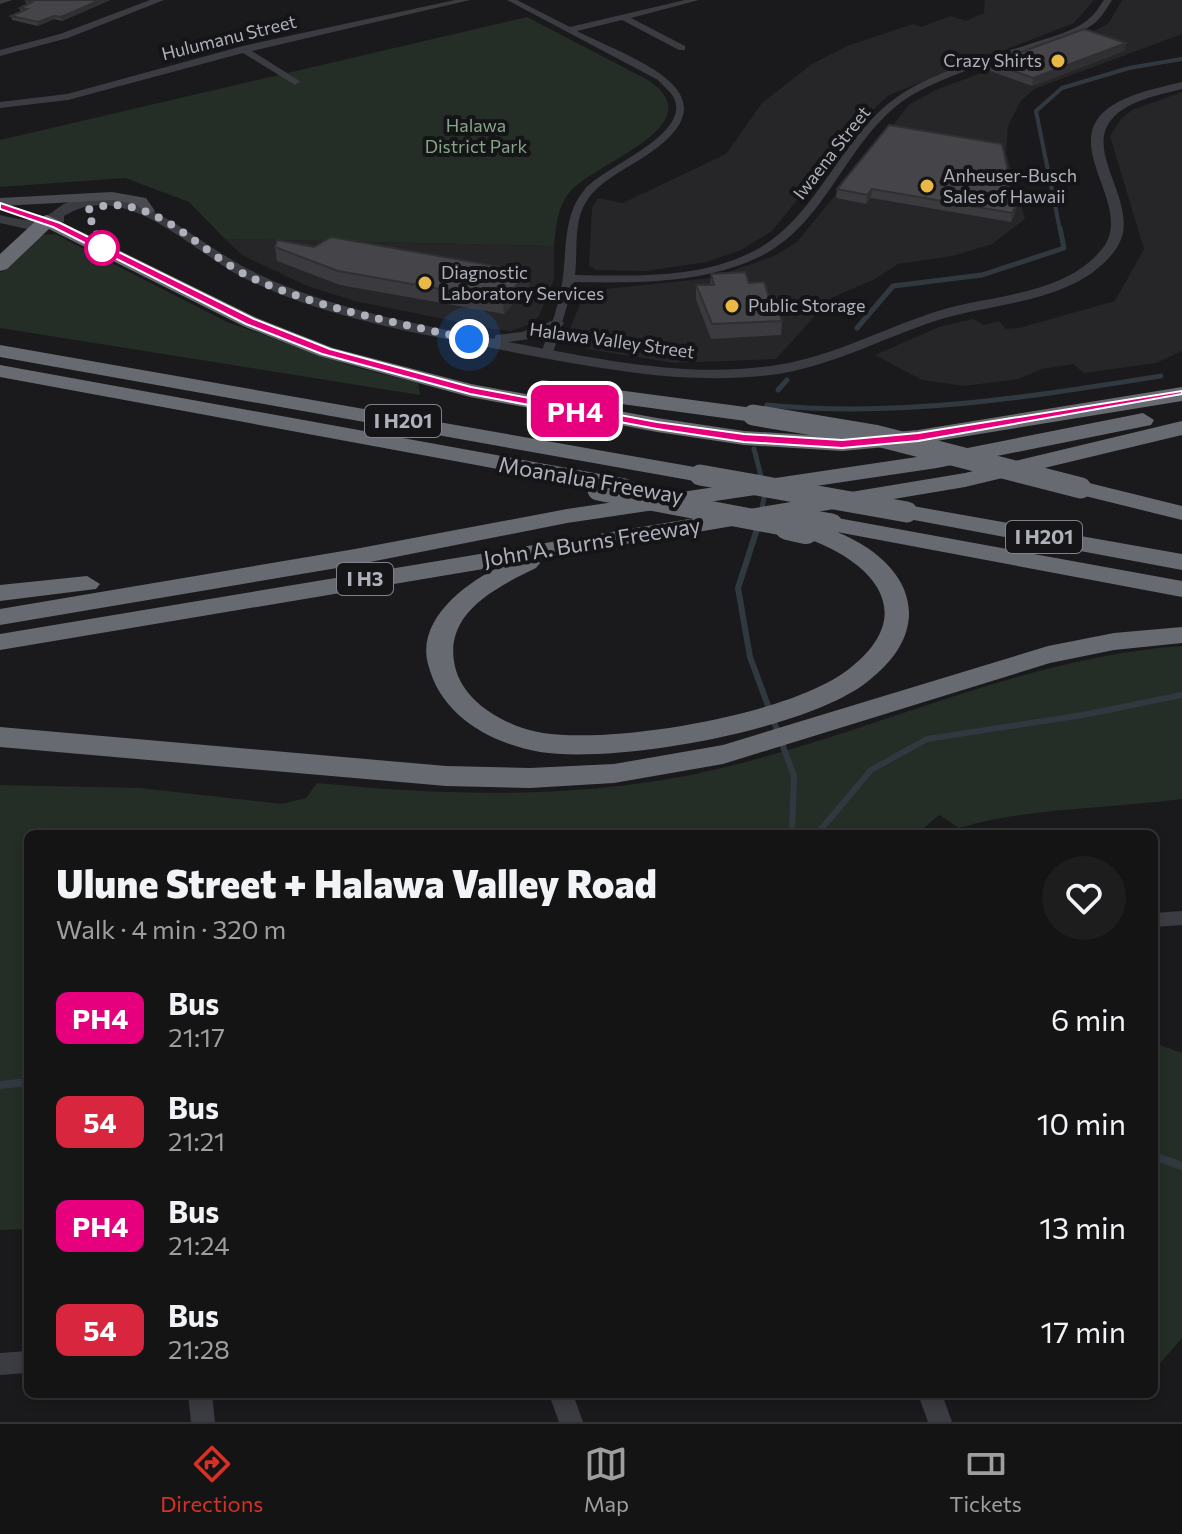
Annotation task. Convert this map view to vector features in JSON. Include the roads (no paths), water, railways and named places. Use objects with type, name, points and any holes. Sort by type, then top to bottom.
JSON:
[{"type":"highway","points":[[76,216],[83,238]]},
{"type":"highway","points":[[0,265],[47,221],[283,336],[414,378],[529,403],[744,438],[842,444],[903,439],[1182,394]]},
{"type":"highway","points":[[210,300],[358,352],[399,363],[874,435],[1182,513]]},
{"type":"highway","name":"Moanalua Freeway","points":[[0,349],[1182,562]]},
{"type":"highway","name":"Moanalua Freeway","points":[[0,371],[1182,589]]},
{"type":"highway","points":[[0,385],[339,434]]},
{"type":"highway","name":"John A. Burns Freeway","points":[[0,617],[355,557],[567,516],[749,491],[1050,440],[1182,409]]},
{"type":"highway","name":"John A. Burns Freeway","points":[[0,642],[787,511],[1035,466],[1182,428]]},
{"type":"highway","points":[[0,737],[373,771],[515,778],[641,770],[746,734],[810,699],[852,681],[876,664],[892,645],[899,618],[893,590],[872,563],[841,542],[806,530],[598,490],[446,454]]},
{"type":"highway","points":[[0,593],[146,577],[345,545],[567,516]]},
{"type":"highway","points":[[718,522],[553,555],[508,569],[474,590],[449,617],[440,633],[439,663],[452,691],[477,714],[515,735],[538,741],[597,746],[822,727],[1048,655],[1135,639],[1182,635]]},
{"type":"main road","points":[[0,204],[112,196],[141,201],[148,211]]},
{"type":"main road","points":[[0,204],[47,221]]},
{"type":"street","points":[[0,2],[8,0]]},
{"type":"street","points":[[0,53],[64,36],[159,0]]},
{"type":"street","name":"Hulumanu Street","points":[[0,105],[68,97],[243,49],[466,0]]},
{"type":"street","points":[[511,0],[661,78],[675,89],[684,109],[681,121],[667,137],[586,193],[576,217],[569,278],[547,353]]},
{"type":"street","points":[[570,30],[695,0]]},
{"type":"street","name":"Iwaena Street","points":[[569,278],[635,279],[688,273],[737,261],[764,249],[792,229],[891,105],[921,88],[1073,32],[1095,18],[1108,0]]},
{"type":"street","points":[[623,17],[682,48]]},
{"type":"street","points":[[243,49],[295,82]]},
{"type":"street","name":"Halawa Valley Street","points":[[47,221],[59,211],[80,204],[109,200],[129,204],[148,211],[222,261],[282,290],[338,309],[469,339],[669,372],[720,374],[780,369],[838,354],[915,322],[1047,286],[1098,262],[1113,243],[1118,230],[1097,151],[1098,128],[1121,105],[1182,85]]},
{"type":"street","name":"Halawa Valley Street","points":[[47,221],[76,216],[97,207],[129,204]]},
{"type":"street","points":[[0,219],[17,224],[47,221]]},
{"type":"street","points":[[469,339],[524,336],[557,323]]},
{"type":"street","points":[[1158,920],[1182,918]]},
{"type":"street","points":[[0,1364],[24,1362]]},
{"type":"street","points":[[200,1398],[203,1422]]},
{"type":"street","points":[[562,1398],[571,1422]]},
{"type":"street","points":[[931,1398],[940,1422]]},
{"type":"waterway","points":[[1060,230],[1036,111],[1062,88],[1129,68],[1182,59]]},
{"type":"waterway","points":[[857,328],[893,286],[982,275],[1064,248],[1060,228]]},
{"type":"waterway","points":[[767,405],[867,409],[916,407],[1014,398],[1161,376]]},
{"type":"waterway","points":[[778,390],[787,380]]},
{"type":"waterway","points":[[754,449],[762,480]]},
{"type":"waterway","points":[[761,515],[765,491]]},
{"type":"waterway","points":[[758,526],[738,588],[750,657],[794,776],[792,830]]},
{"type":"waterway","points":[[820,830],[871,770],[927,739],[1083,715],[1182,695]]},
{"type":"waterway","points":[[0,1085],[24,1082]]},
{"type":"waterway","points":[[1158,1157],[1182,1166]]},
{"type":"place","name":"Crazy Shirts","points":[[1058,61]]},
{"type":"place","name":"Anheuser-Busch Sales of Hawaii","points":[[927,186]]},
{"type":"place","name":"Diagnostic Laboratory Services","points":[[425,283]]},
{"type":"place","name":"Public Storage","points":[[732,306]]},
{"type":"park label","name":"Halawa District Park","points":[[476,136]]}]
